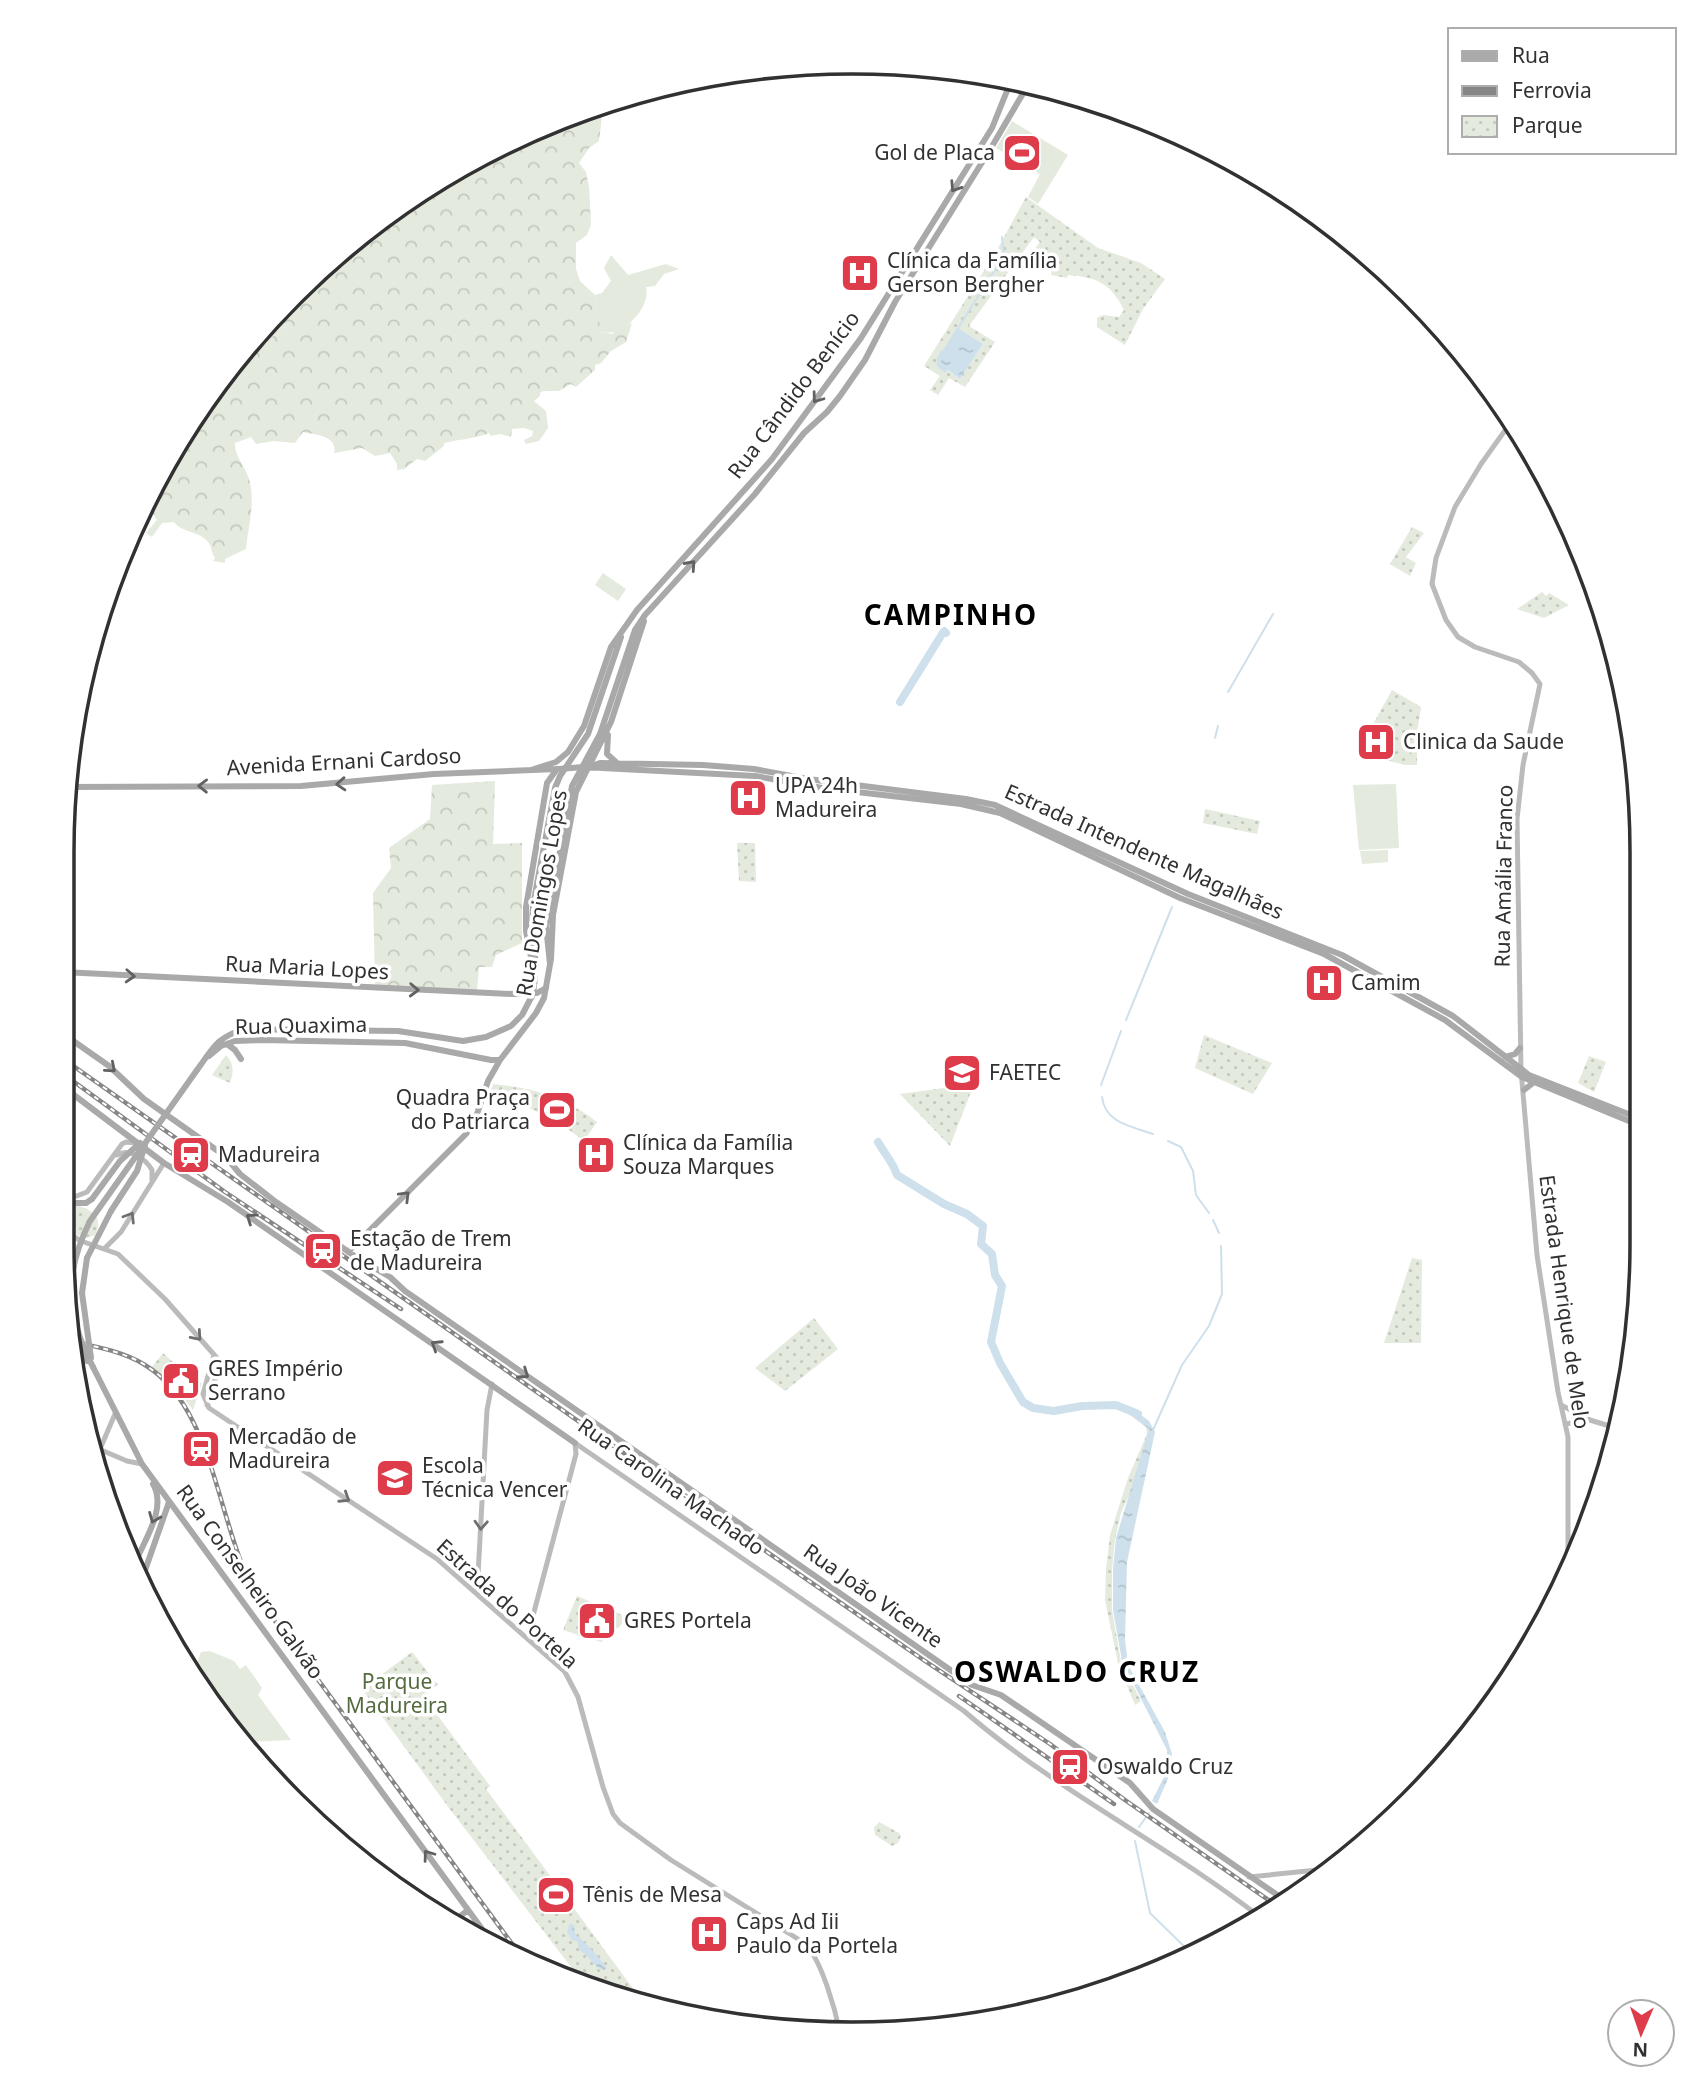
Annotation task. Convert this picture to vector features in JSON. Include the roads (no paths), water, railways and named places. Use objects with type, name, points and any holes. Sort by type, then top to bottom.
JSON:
[{"type":"main road","name":"Rua Cândido Benício","points":[[531,770],[562,758],[576,741],[584,726],[611,648],[625,628],[648,597],[772,459],[861,338],[989,132],[1008,89]]},
{"type":"main road","name":"Rua Cândido Benício","points":[[586,767],[611,722],[645,615],[839,396],[865,360],[900,292],[1023,93]]},
{"type":"main road","name":"Rua Amália Franco","points":[[1506,430],[1475,472],[1455,507],[1436,558],[1432,584],[1446,620],[1458,637],[1475,647],[1518,662],[1532,673],[1540,684],[1523,765],[1517,811],[1521,1073]]},
{"type":"main road","points":[[550,964],[545,926],[572,786],[595,745],[627,650],[645,615]]},
{"type":"main road","points":[[535,978],[533,905],[555,788],[591,727],[625,628]]},
{"type":"main road","points":[[611,722],[607,750],[608,756],[617,764]]},
{"type":"main road","name":"Estrada Intendente Magalhães","points":[[586,767],[595,764],[617,764],[754,769],[975,800],[995,806],[1188,894],[1342,955],[1453,1016],[1521,1073],[1630,1115]]},
{"type":"main road","name":"Rua Domingos Lopes","points":[[348,1252],[466,1134],[477,1114],[488,1081],[500,1060],[536,1013],[547,986],[552,921],[578,787],[586,767]]},
{"type":"main road","name":"Avenida Ernani Cardoso","points":[[76,787],[301,786],[433,774],[586,767]]},
{"type":"main road","name":"Estrada Intendente Magalhães","points":[[586,767],[755,776],[822,788],[961,804],[1000,813],[1180,898],[1307,946],[1343,963],[1445,1020],[1533,1083],[1630,1122]]},
{"type":"main road","name":"Rua Domingos Lopes","points":[[493,1035],[516,1021],[533,994],[535,978],[526,931],[526,907],[547,783],[558,769]]},
{"type":"main road","name":"Rua Maria Lopes","points":[[74,973],[533,994]]},
{"type":"main road","points":[[533,994],[542,992],[547,986]]},
{"type":"main road","name":"Rua Quaxima","points":[[203,1062],[212,1047],[222,1038],[244,1029],[398,1031],[463,1041],[493,1035]]},
{"type":"main road","points":[[262,1030],[260,1036],[263,1040]]},
{"type":"main road","name":"Rua Quaxima","points":[[203,1062],[218,1048],[239,1040],[405,1043],[500,1060]]},
{"type":"main road","name":"Rua João Vicente","points":[[74,1041],[109,1066],[144,1099],[225,1156],[235,1169],[276,1202],[390,1278],[972,1685],[1002,1695],[1130,1783],[1153,1809],[1278,1896]]},
{"type":"main road","points":[[227,1044],[241,1059]]},
{"type":"main road","points":[[1505,1057],[1515,1054],[1520,1048]]},
{"type":"main road","points":[[74,1203],[86,1203],[92,1199],[120,1161],[148,1138],[203,1062]]},
{"type":"main road","name":"Estrada Henrique de Melo","points":[[1521,1073],[1537,1255],[1569,1444],[1568,1548]]},
{"type":"main road","points":[[1524,1090],[1533,1083]]},
{"type":"main road","name":"Rua Carolina Machado","points":[[74,1095],[164,1163],[209,1189],[964,1711],[993,1736],[1097,1810],[1196,1871],[1252,1911]]},
{"type":"main road","points":[[93,1367],[82,1293],[87,1258],[111,1211],[137,1171],[148,1138]]},
{"type":"main road","name":"Rua Conselheiro Galvão","points":[[74,1261],[90,1221],[148,1138]]},
{"type":"main road","points":[[74,1197],[87,1192],[124,1143],[139,1143]]},
{"type":"main road","points":[[113,1156],[126,1151],[145,1161],[153,1171],[151,1183]]},
{"type":"main road","points":[[74,1236],[93,1246],[105,1248],[121,1232],[164,1163]]},
{"type":"main road","name":"Estrada do Portela","points":[[105,1248],[116,1252],[144,1278],[214,1355],[203,1394],[207,1406],[420,1546],[561,1668],[575,1689],[603,1787],[616,1818],[648,1845],[806,1944],[815,1958],[829,1993],[837,2022]]},
{"type":"main road","name":"Rua Conselheiro Galvão","points":[[79,1338],[142,1464],[481,1928]]},
{"type":"main road","points":[[81,1355],[93,1367]]},
{"type":"main road","points":[[475,1592],[492,1384]]},
{"type":"main road","points":[[1561,1405],[1590,1420],[1609,1426]]},
{"type":"main road","points":[[101,1448],[115,1413]]},
{"type":"main road","points":[[1565,1424],[1590,1420]]},
{"type":"main road","points":[[531,1642],[530,1627],[576,1454],[575,1443]]},
{"type":"main road","points":[[576,1454],[586,1450]]},
{"type":"main road","points":[[102,1451],[142,1464]]},
{"type":"main road","points":[[139,1554],[159,1505],[159,1494],[148,1472]]},
{"type":"main road","points":[[145,1569],[169,1502]]},
{"type":"main road","points":[[516,1629],[530,1627]]},
{"type":"main road","points":[[1249,1877],[1314,1870]]},
{"type":"main road","points":[[1196,1871],[1198,1880]]},
{"type":"main road","points":[[1260,1884],[1276,1874]]},
{"type":"main road","points":[[1205,1883],[1215,1884]]},
{"type":"main road","points":[[460,1916],[468,1910]]},
{"type":"water","points":[[958,328],[983,344],[960,379],[939,364],[939,359]]},
{"type":"water","points":[[1130,1407],[1149,1421],[1155,1432],[1127,1562],[1125,1639],[1128,1665],[1165,1732],[1172,1754],[1170,1774],[1157,1804],[1152,1801],[1167,1771],[1167,1750],[1122,1661],[1113,1610],[1116,1538],[1149,1429],[1127,1412]]},
{"type":"water","points":[[570,1923],[574,1925],[575,1934],[606,1967],[605,1970],[580,1951],[577,1941],[572,1940],[567,1932]]},
{"type":"waterway","points":[[943,352],[1004,255],[1002,237]]},
{"type":"waterway","points":[[943,352],[939,365],[945,370]]},
{"type":"waterway","points":[[1228,692],[1273,614]]},
{"type":"waterway","points":[[900,702],[944,631],[946,633]]},
{"type":"waterway","points":[[1215,738],[1218,726]]},
{"type":"waterway","points":[[1126,1020],[1172,907]]},
{"type":"waterway","points":[[1101,1085],[1121,1031]]},
{"type":"waterway","points":[[1102,1097],[1104,1106],[1114,1118],[1153,1134]]},
{"type":"waterway","points":[[1168,1141],[1181,1147],[1193,1171],[1196,1195],[1209,1213]]},
{"type":"waterway","points":[[878,1142],[897,1175],[944,1204],[967,1214],[983,1226],[981,1244],[992,1254],[995,1275],[1002,1286],[991,1342],[1023,1402],[1033,1408],[1054,1411],[1082,1406],[1116,1405],[1138,1414]]},
{"type":"waterway","points":[[1213,1220],[1219,1233]]},
{"type":"waterway","points":[[1153,1430],[1182,1365],[1209,1326],[1222,1294],[1221,1246]]},
{"type":"waterway","points":[[1139,1827],[1149,1813]]},
{"type":"waterway","points":[[1135,1841],[1150,1913],[1185,1947]]},
{"type":"railway","points":[[74,1066],[625,1454],[1050,1744],[1269,1901]]},
{"type":"railway","points":[[74,1082],[225,1192],[401,1309]]},
{"type":"railway","points":[[80,1343],[111,1350],[145,1365],[169,1385],[187,1410],[213,1472],[244,1570],[258,1598],[512,1944]]},
{"type":"railway","points":[[959,1696],[1114,1804]]},
{"type":"place","name":"Gol de Placa","points":[[1022,153]]},
{"type":"place","name":"Clínica da Família Gerson Bergher","points":[[860,273]]},
{"type":"place","name":"Clinica da Saude","points":[[1376,742]]},
{"type":"place","name":"UPA 24h Madureira","points":[[748,798]]},
{"type":"place","name":"Camim","points":[[1324,983]]},
{"type":"place","name":"FAETEC","points":[[962,1073]]},
{"type":"place","name":"Quadra Praça do Patriarca","points":[[557,1110]]},
{"type":"place","name":"Madureira","points":[[191,1155]]},
{"type":"place","name":"Clínica da Família Souza Marques","points":[[596,1155]]},
{"type":"place","name":"Estação de Trem de Madureira","points":[[323,1251]]},
{"type":"place","name":"GRES Império Serrano","points":[[181,1381]]},
{"type":"place","name":"Mercadão de Madureira","points":[[201,1449]]},
{"type":"place","name":"Escola Técnica Vencer","points":[[395,1478]]},
{"type":"place","name":"GRES Portela","points":[[597,1621]]},
{"type":"place","name":"Oswaldo Cruz","points":[[1070,1767]]},
{"type":"place","name":"Tênis de Mesa","points":[[556,1895]]},
{"type":"place","name":"Caps Ad Iii Paulo da Portela","points":[[709,1934]]},
{"type":"district","name":"CAMPINHO","points":[[951,615]]},
{"type":"district","name":"OSWALDO CRUZ","points":[[1077,1672]]},
{"type":"park label","name":"Parque Madureira","points":[[397,1694]]}]
